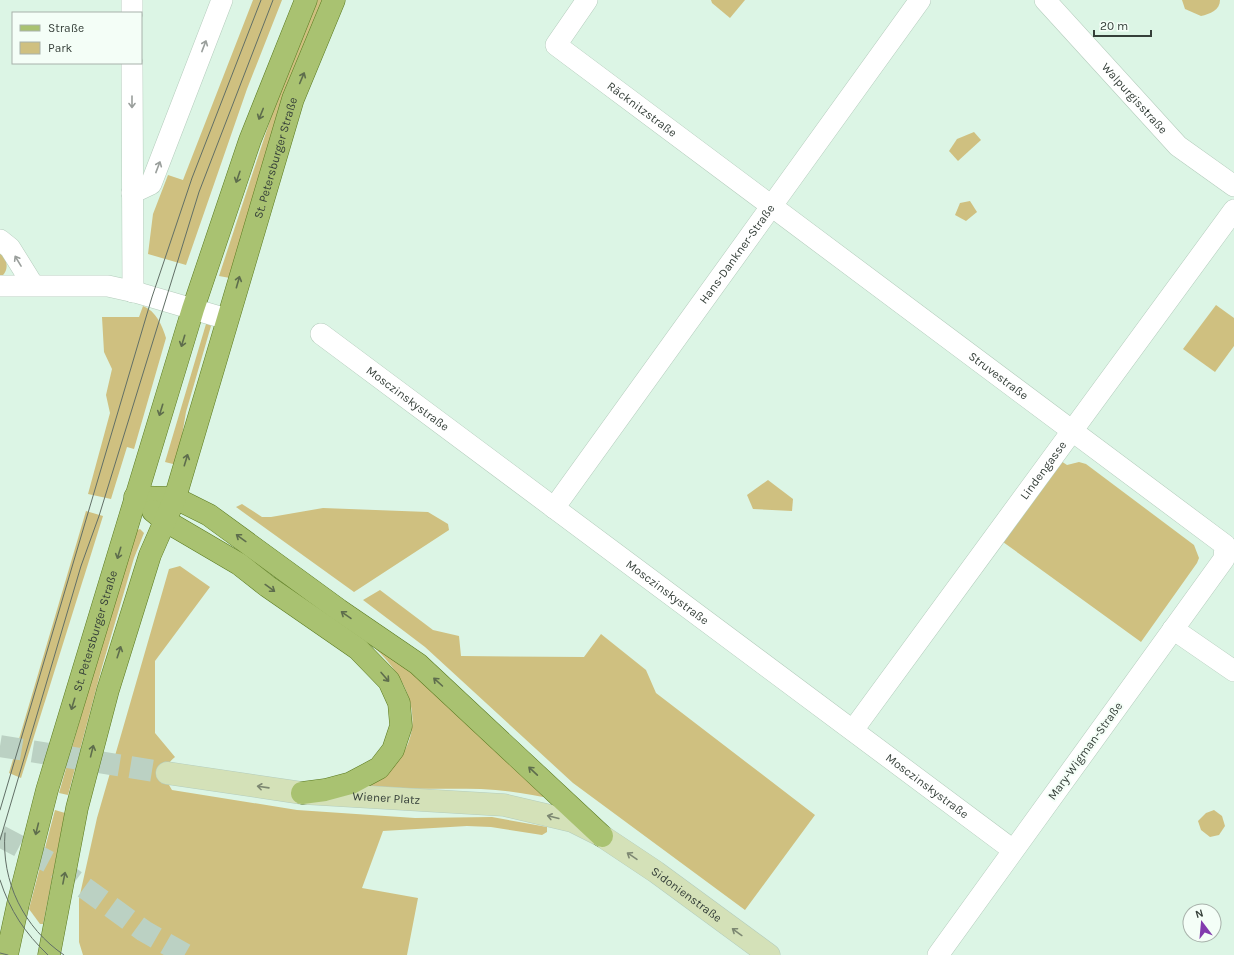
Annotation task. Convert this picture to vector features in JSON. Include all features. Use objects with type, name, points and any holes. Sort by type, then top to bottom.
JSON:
[{"type":"main road","name":"St. Petersburger Straße","points":[[7,955],[18,904],[47,790],[192,309],[250,140],[306,0]]},
{"type":"main road","name":"St. Petersburger Straße","points":[[49,955],[77,808],[108,690],[150,555],[164,520],[175,498],[293,100],[334,0]]},
{"type":"main road","points":[[135,497],[175,498],[209,515],[339,610],[418,664],[602,836]]},
{"type":"main road","points":[[135,497],[164,520],[239,564],[267,586],[358,649],[389,681],[399,703],[401,726],[393,750],[379,768],[351,783],[325,790],[302,792]]},
{"type":"main road","name":"Wiener Platz","points":[[167,773],[302,792],[504,805],[572,822],[602,836]]},
{"type":"main road","name":"Sidonienstraße","points":[[602,836],[656,872],[769,955]]},
{"type":"street","points":[[132,0],[132,12]]},
{"type":"street","points":[[132,193],[151,184],[222,0]]},
{"type":"street","name":"Räcknitzstraße","points":[[587,0],[556,45],[772,206]]},
{"type":"street","name":"Hans-Dankner-Straße","points":[[554,508],[920,0]]},
{"type":"street","name":"Walpurgisstraße","points":[[1045,0],[1178,146],[1234,186]]},
{"type":"street","points":[[132,64],[133,292]]},
{"type":"street","name":"Struvestraße","points":[[772,206],[1225,545]]},
{"type":"street","name":"Lindengasse","points":[[853,730],[1073,432],[1125,358],[1234,210]]},
{"type":"street","points":[[0,240],[10,248],[33,285]]},
{"type":"street","points":[[0,286],[108,286],[227,319]]},
{"type":"street","name":"Mosczinskystraße","points":[[321,334],[1013,850]]},
{"type":"street","name":"Mary-Wigman-Straße","points":[[938,955],[1224,559],[1225,545]]},
{"type":"street","points":[[1173,629],[1234,671]]},
{"type":"green space","points":[[253,0],[282,0],[247,89],[186,265],[148,254],[153,214],[168,175],[183,180]]},
{"type":"green space","points":[[316,0],[325,0],[230,278],[219,276],[277,99]]},
{"type":"green space","points":[[711,0],[745,0],[730,18],[712,3]]},
{"type":"green space","points":[[1182,0],[1220,0],[1220,3],[1211,13],[1201,16],[1185,9]]},
{"type":"green space","points":[[974,132],[981,140],[958,161],[949,151],[957,139]]},
{"type":"green space","points":[[970,201],[977,212],[966,221],[955,215],[960,203]]},
{"type":"green space","points":[[0,246],[7,267],[4,274],[0,278]]},
{"type":"green space","points":[[1216,305],[1234,318],[1234,346],[1215,372],[1183,349]]},
{"type":"green space","points":[[143,306],[152,311],[155,315],[163,328],[166,338],[134,449],[127,447],[111,499],[88,494],[110,413],[106,395],[112,369],[104,352],[102,317],[139,317]]},
{"type":"green space","points":[[206,324],[211,326],[186,412],[177,465],[165,462]]},
{"type":"green space","points":[[1061,461],[1067,465],[1079,462],[1086,464],[1194,545],[1199,558],[1197,563],[1141,642],[1003,542]]},
{"type":"green space","points":[[768,480],[793,499],[792,511],[753,509],[747,495]]},
{"type":"green space","points":[[242,504],[262,517],[271,517],[323,508],[428,512],[448,524],[449,530],[354,592],[236,507]]},
{"type":"green space","points":[[86,511],[103,516],[21,778],[9,773]]},
{"type":"green space","points":[[140,529],[144,533],[134,558],[102,667],[68,795],[59,793],[134,531]]},
{"type":"green space","points":[[180,566],[210,587],[155,661],[155,733],[175,757],[168,764],[166,772],[167,781],[172,790],[297,810],[415,818],[492,817],[547,827],[547,832],[542,835],[491,827],[467,826],[383,831],[362,888],[418,898],[407,955],[83,955],[79,942],[79,899],[97,818],[169,569]]},
{"type":"green space","points":[[380,590],[433,630],[459,636],[461,656],[584,657],[601,634],[646,670],[656,693],[815,815],[745,910],[573,783],[425,647],[363,600]]},
{"type":"green space","points":[[379,648],[400,659],[557,800],[519,793],[491,790],[368,787],[388,772],[401,756],[410,739],[412,721],[410,703],[403,685],[392,667],[376,649]]},
{"type":"green space","points":[[55,810],[65,813],[43,924],[40,924],[29,909]]},
{"type":"green space","points":[[1214,810],[1222,816],[1225,826],[1219,835],[1210,837],[1201,830],[1198,821],[1206,813]]},
{"type":"tunnel","points":[[0,746],[167,773]]},
{"type":"tunnel","points":[[0,836],[49,862],[144,931],[186,955]]},
{"type":"tram line","points":[[0,810],[152,297],[192,178],[261,0]]},
{"type":"tram line","points":[[0,840],[81,566],[99,516],[199,192],[273,0]]},
{"type":"tram line","points":[[5,833],[7,869],[11,886],[18,902],[37,931],[64,955]]},
{"type":"tram line","points":[[0,880],[8,902],[19,921],[25,930],[48,955]]},
{"type":"tram line","points":[[0,953],[8,955]]}]
